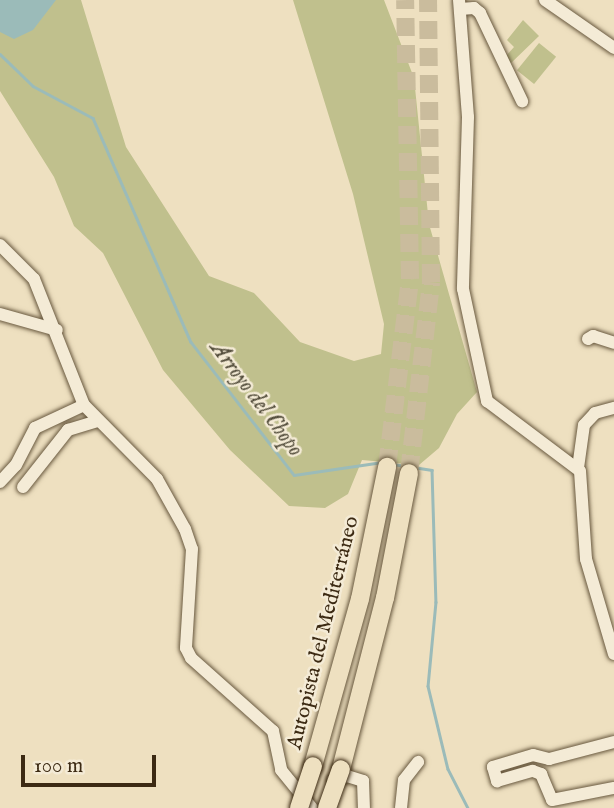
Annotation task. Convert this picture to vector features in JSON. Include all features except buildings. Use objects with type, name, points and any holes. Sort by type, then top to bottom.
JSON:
[{"type":"highway","name":"Autopista del Mediterráneo","points":[[305,807],[313,766],[360,599],[387,467]]},
{"type":"highway","points":[[327,808],[385,598],[409,473]]},
{"type":"street","points":[[552,2],[614,48]]},
{"type":"street","points":[[522,102],[480,13],[474,8],[460,5],[468,117],[463,289],[487,401],[578,468]]},
{"type":"street","points":[[0,245],[34,279],[57,330],[84,405],[157,479],[175,508],[192,550],[186,648],[205,674],[273,732],[281,770],[305,807]]},
{"type":"street","points":[[0,314],[57,330]]},
{"type":"street","points":[[588,339],[593,336],[614,344]]},
{"type":"street","points":[[0,482],[16,465],[35,428],[84,405]]},
{"type":"street","points":[[614,408],[596,413],[584,425],[578,468],[586,559],[614,654]]},
{"type":"street","points":[[23,487],[68,430],[97,421]]},
{"type":"street","points":[[614,742],[549,759],[533,755],[493,767],[497,781],[533,771],[541,774],[552,800],[614,788]]},
{"type":"street","points":[[401,808],[404,780],[418,762]]},
{"type":"street","points":[[337,774],[363,781],[364,808]]},
{"type":"green space","points":[[0,0],[81,0],[126,147],[209,276],[254,293],[300,342],[354,361],[381,354],[384,324],[353,194],[293,0],[384,0],[414,78],[429,224],[477,392],[457,414],[439,448],[419,465],[362,460],[348,494],[325,508],[289,506],[230,450],[163,370],[103,253],[74,226],[54,177],[0,91]]},
{"type":"green space","points":[[523,20],[539,36],[509,65],[505,57],[514,47],[507,40]]},
{"type":"green space","points":[[539,43],[556,57],[534,84],[517,70]]},
{"type":"water","points":[[0,0],[56,0],[33,30],[14,39],[0,32]]},
{"type":"waterway","name":"Arroyo del Chopo","points":[[0,54],[33,86],[93,118],[191,342],[294,475],[382,462]]},
{"type":"waterway","name":"Arroyo del Chopo","points":[[392,464],[406,466]]},
{"type":"waterway","name":"Arroyo del Chopo","points":[[413,467],[432,470],[436,602],[428,686],[448,769],[468,808]]},
{"type":"tunnel","points":[[387,467],[410,279],[405,0]]},
{"type":"tunnel","points":[[409,473],[431,282],[428,0]]}]
